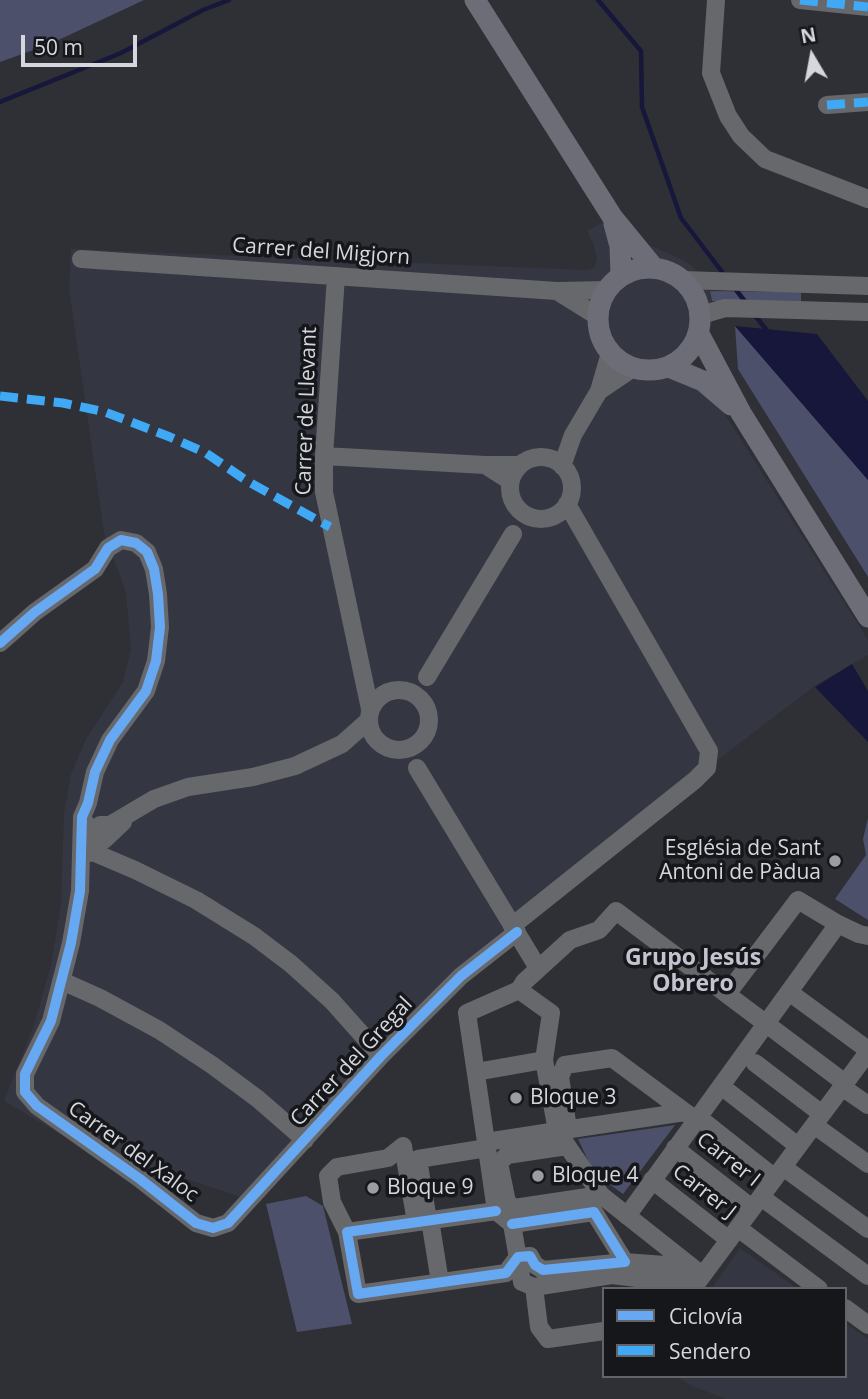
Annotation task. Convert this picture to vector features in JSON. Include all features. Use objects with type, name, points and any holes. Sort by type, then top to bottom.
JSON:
[{"type":"main road","points":[[475,0],[613,218],[653,267]]},
{"type":"main road","points":[[613,218],[620,246],[613,283],[597,316],[600,336],[610,353],[633,368],[668,367],[703,381],[741,413]]},
{"type":"main road","points":[[613,283],[653,267],[693,281],[700,325],[741,413],[868,617]]},
{"type":"main road","points":[[668,367],[687,354],[700,325]]},
{"type":"street","points":[[716,0],[710,73],[728,116],[741,136],[765,159],[868,199]]},
{"type":"street","points":[[800,0],[868,7]]},
{"type":"street","points":[[827,105],[868,102]]},
{"type":"street","name":"Carrer del Migjorn","points":[[81,259],[557,291],[613,283]]},
{"type":"street","name":"Carrer de Llevant","points":[[336,276],[324,492],[369,715]]},
{"type":"street","points":[[693,281],[868,286]]},
{"type":"street","name":"Carrer del Migjorn","points":[[557,291],[597,316]]},
{"type":"street","points":[[700,325],[725,308],[868,312]]},
{"type":"street","points":[[555,462],[599,390],[610,353]]},
{"type":"street","points":[[599,390],[633,368]]},
{"type":"street","points":[[324,456],[485,466],[515,473]]},
{"type":"street","points":[[513,534],[535,518],[561,509],[572,489],[571,480],[555,462],[527,460],[515,473],[512,500],[517,508],[535,518]]},
{"type":"street","points":[[410,691],[427,677],[513,534],[517,508]]},
{"type":"street","name":"Carrer del Gregal","points":[[224,1225],[229,1223],[382,1056],[461,976],[707,768],[709,751],[700,731],[581,531],[561,509]]},
{"type":"street","points":[[0,643],[35,612],[95,569],[108,548],[121,540],[136,543],[147,552],[154,569],[160,627],[156,661],[146,691],[110,740],[95,772],[85,810],[96,838],[254,936],[291,964],[332,1002],[382,1056]]},
{"type":"street","points":[[361,671],[382,694]]},
{"type":"street","points":[[398,750],[419,743],[428,729],[425,703],[427,677]]},
{"type":"street","points":[[342,744],[369,715],[382,694],[391,690],[410,691],[425,703]]},
{"type":"street","points":[[369,715],[375,739],[382,745],[398,750],[417,768],[538,968]]},
{"type":"street","points":[[305,1140],[258,1099],[202,1058],[159,1030],[62,981],[80,891],[96,838],[154,799],[188,787],[253,777],[295,766],[342,744],[375,739]]},
{"type":"street","points":[[417,768],[419,743]]},
{"type":"street","points":[[727,994],[798,900],[838,924],[868,936]]},
{"type":"street","points":[[789,992],[868,1051],[844,1085],[757,1203],[696,1279],[634,1283],[612,1275],[534,1287],[522,1282],[512,1224],[496,1211],[467,1013],[519,990],[538,968],[570,940],[598,930],[616,911],[766,1023],[844,1085],[868,1105]]},
{"type":"street","points":[[626,1216],[675,1148],[693,1116],[721,1086],[838,924]]},
{"type":"street","name":"Carrer del Xaloc","points":[[62,981],[51,1021],[25,1074],[25,1092],[37,1106],[140,1179],[196,1223],[213,1228],[224,1225]]},
{"type":"street","points":[[519,990],[551,1013],[544,1060],[562,1138],[601,1195],[696,1279]]},
{"type":"street","points":[[693,1116],[571,1129],[567,1122],[559,1077],[565,1065],[612,1058],[693,1116],[868,1229]]},
{"type":"street","points":[[476,1072],[544,1060]]},
{"type":"street","points":[[755,1063],[868,1164]]},
{"type":"street","points":[[721,1086],[799,1146]]},
{"type":"street","points":[[425,1221],[418,1159],[486,1145],[562,1138]]},
{"type":"street","points":[[562,1138],[507,1155],[499,1163],[507,1202],[514,1208],[601,1195]]},
{"type":"street","points":[[440,1282],[403,1146],[388,1158],[337,1167],[328,1177],[332,1202],[347,1231],[358,1294],[506,1273],[518,1257],[530,1256],[535,1265],[543,1270],[625,1262],[696,1279]]},
{"type":"street","name":"Carrer I","points":[[675,1148],[868,1276]]},
{"type":"street","name":"Carrer J","points":[[652,1180],[816,1287]]},
{"type":"street","points":[[347,1231],[496,1211]]},
{"type":"street","points":[[512,1224],[594,1212],[625,1262]]},
{"type":"street","points":[[534,1287],[539,1327],[548,1339],[602,1331]]},
{"type":"street","points":[[847,1309],[868,1325]]},
{"type":"shaded area","points":[[0,0],[144,0],[50,44],[0,62]]},
{"type":"shaded area","points":[[619,213],[640,241],[683,260],[692,266],[706,283],[713,320],[707,341],[691,361],[868,640],[868,655],[816,685],[698,775],[526,915],[335,1107],[259,1203],[72,1141],[4,1101],[34,1025],[51,965],[61,904],[64,813],[71,774],[86,739],[123,682],[131,648],[126,594],[106,544],[101,512],[69,288],[71,249],[587,270],[594,268],[597,259],[587,231]]},
{"type":"shaded area","points":[[710,291],[801,292],[801,303],[712,301]]},
{"type":"shaded area","points":[[735,326],[868,480],[868,577],[738,369]]},
{"type":"shaded area","points":[[735,326],[817,334],[868,401],[868,480]]},
{"type":"shaded area","points":[[852,664],[868,691],[868,742],[815,687]]},
{"type":"shaded area","points":[[868,818],[868,920],[835,899],[866,855],[863,839]]},
{"type":"shaded area","points":[[675,1125],[623,1194],[594,1173],[578,1139]]},
{"type":"shaded area","points":[[306,1196],[323,1206],[352,1324],[297,1332],[266,1204]]},
{"type":"shaded area","points":[[740,1248],[795,1287],[712,1287]]},
{"type":"shaded area","points":[[847,1324],[868,1339],[868,1399],[726,1399],[692,1386],[680,1378],[847,1378]]},
{"type":"waterway","points":[[0,102],[121,53],[203,10],[229,0]]},
{"type":"waterway","points":[[598,0],[641,51],[642,107],[681,218],[726,277]]},
{"type":"waterway","points":[[733,286],[747,304]]},
{"type":"waterway","points":[[754,314],[768,332]]},
{"type":"marked path","points":[[800,0],[868,7]]},
{"type":"marked path","points":[[827,105],[868,102]]},
{"type":"marked path","points":[[0,396],[63,403],[105,412],[170,437],[206,453],[247,481],[330,527]]},
{"type":"cycle path","points":[[0,643],[35,612],[95,569],[108,548],[121,540],[136,543],[147,552],[154,569],[158,594],[160,627],[156,661],[146,691],[110,740],[95,772],[82,817],[80,891],[71,943],[51,1021],[25,1074],[25,1092],[37,1106],[140,1179],[196,1223],[213,1228],[228,1223],[381,1056],[461,976],[517,932]]},
{"type":"cycle path","points":[[496,1211],[347,1232],[358,1294],[506,1273],[518,1257],[530,1256],[535,1265],[543,1270],[625,1262],[594,1212],[512,1224]]},
{"type":"place","name":"Església de Sant Antoni de Pàdua","points":[[835,861]]},
{"type":"place","name":"Bloque 3","points":[[516,1098]]},
{"type":"place","name":"Bloque 4","points":[[538,1176]]},
{"type":"place","name":"Bloque 9","points":[[373,1188]]},
{"type":"district","name":"Grupo Jesús Obrero","points":[[693,971]]}]
